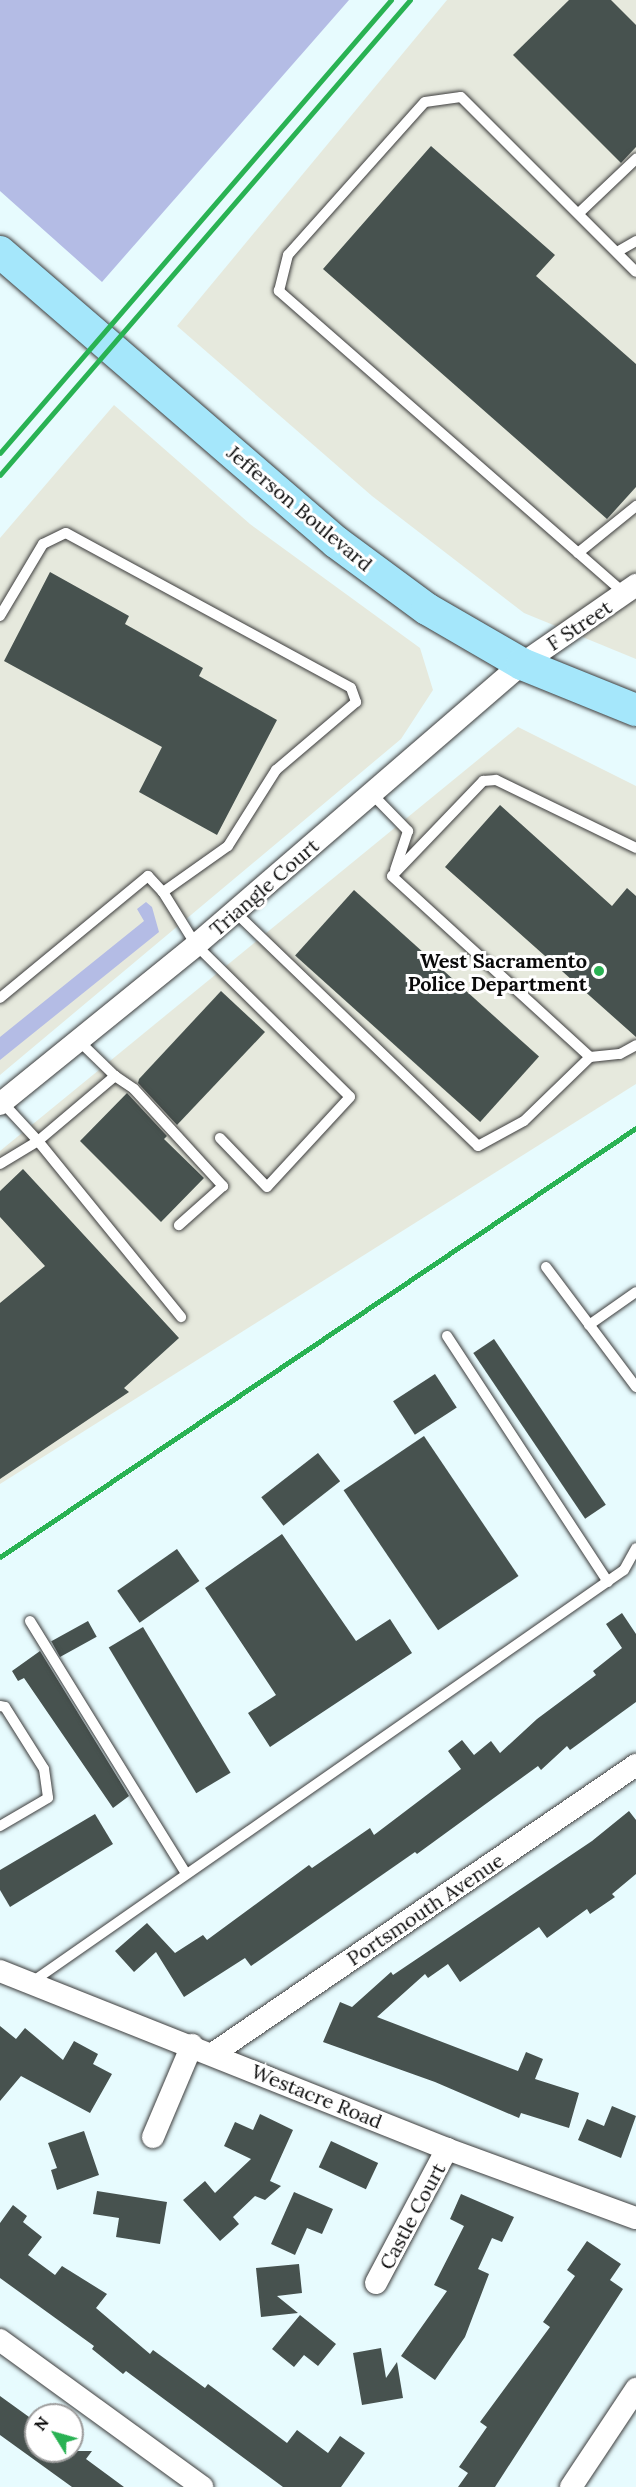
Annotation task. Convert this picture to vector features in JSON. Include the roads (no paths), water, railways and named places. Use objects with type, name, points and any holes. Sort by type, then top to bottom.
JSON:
[{"type":"main road","name":"Jefferson Boulevard","points":[[0,252],[336,542],[427,609],[522,664],[636,710]]},
{"type":"street","name":"F Street","points":[[522,664],[630,589]]},
{"type":"street","name":"Triangle Court","points":[[1,1103],[196,945],[522,664]]},
{"type":"street","name":"Portsmouth Avenue","points":[[214,2053],[636,1765]]},
{"type":"street","name":"Westacre Road","points":[[0,1971],[192,2044],[447,2149],[636,2218]]},
{"type":"street","points":[[153,2137],[192,2044]]},
{"type":"street","name":"Castle Court","points":[[376,2283],[447,2149]]},
{"type":"street","points":[[0,2340],[202,2487]]},
{"type":"street","points":[[572,2487],[636,2389]]},
{"type":"lane","points":[[630,589],[578,553],[279,291],[288,255],[425,102],[461,97],[636,272]]},
{"type":"lane","points":[[579,213],[636,159]]},
{"type":"lane","points":[[617,252],[636,241]]},
{"type":"lane","points":[[578,553],[636,506]]},
{"type":"lane","points":[[0,616],[44,544],[66,533],[351,688],[356,702],[276,770],[228,846],[163,892]]},
{"type":"lane","points":[[392,876],[473,787],[483,781],[496,780],[636,848]]},
{"type":"lane","points":[[372,794],[408,831],[392,876]]},
{"type":"lane","points":[[0,998],[148,876],[163,892],[196,945],[350,1097],[267,1187],[220,1138]]},
{"type":"lane","points":[[392,876],[590,1058]]},
{"type":"lane","points":[[235,912],[478,1146],[524,1121],[590,1058],[620,1054],[636,1045]]},
{"type":"lane","points":[[78,1040],[115,1076],[134,1089],[222,1185],[179,1225]]},
{"type":"lane","points":[[0,1164],[38,1141],[115,1076]]},
{"type":"lane","points":[[1,1103],[38,1141],[181,1317]]},
{"type":"lane","points":[[546,1266],[636,1387]]},
{"type":"lane","points":[[589,1325],[636,1292]]},
{"type":"lane","points":[[447,1336],[608,1582]]},
{"type":"lane","points":[[31,1983],[608,1582],[624,1570],[636,1548]]},
{"type":"lane","points":[[30,1621],[186,1874]]},
{"type":"lane","points":[[0,1706],[5,1707],[44,1769],[48,1798],[0,1826]]},
{"type":"railway","points":[[0,453],[391,0]]},
{"type":"railway","points":[[0,475],[410,0]]},
{"type":"railway","points":[[0,1557],[636,1128]]},
{"type":"place","name":"West Sacramento Police Department","points":[[599,971]]}]
